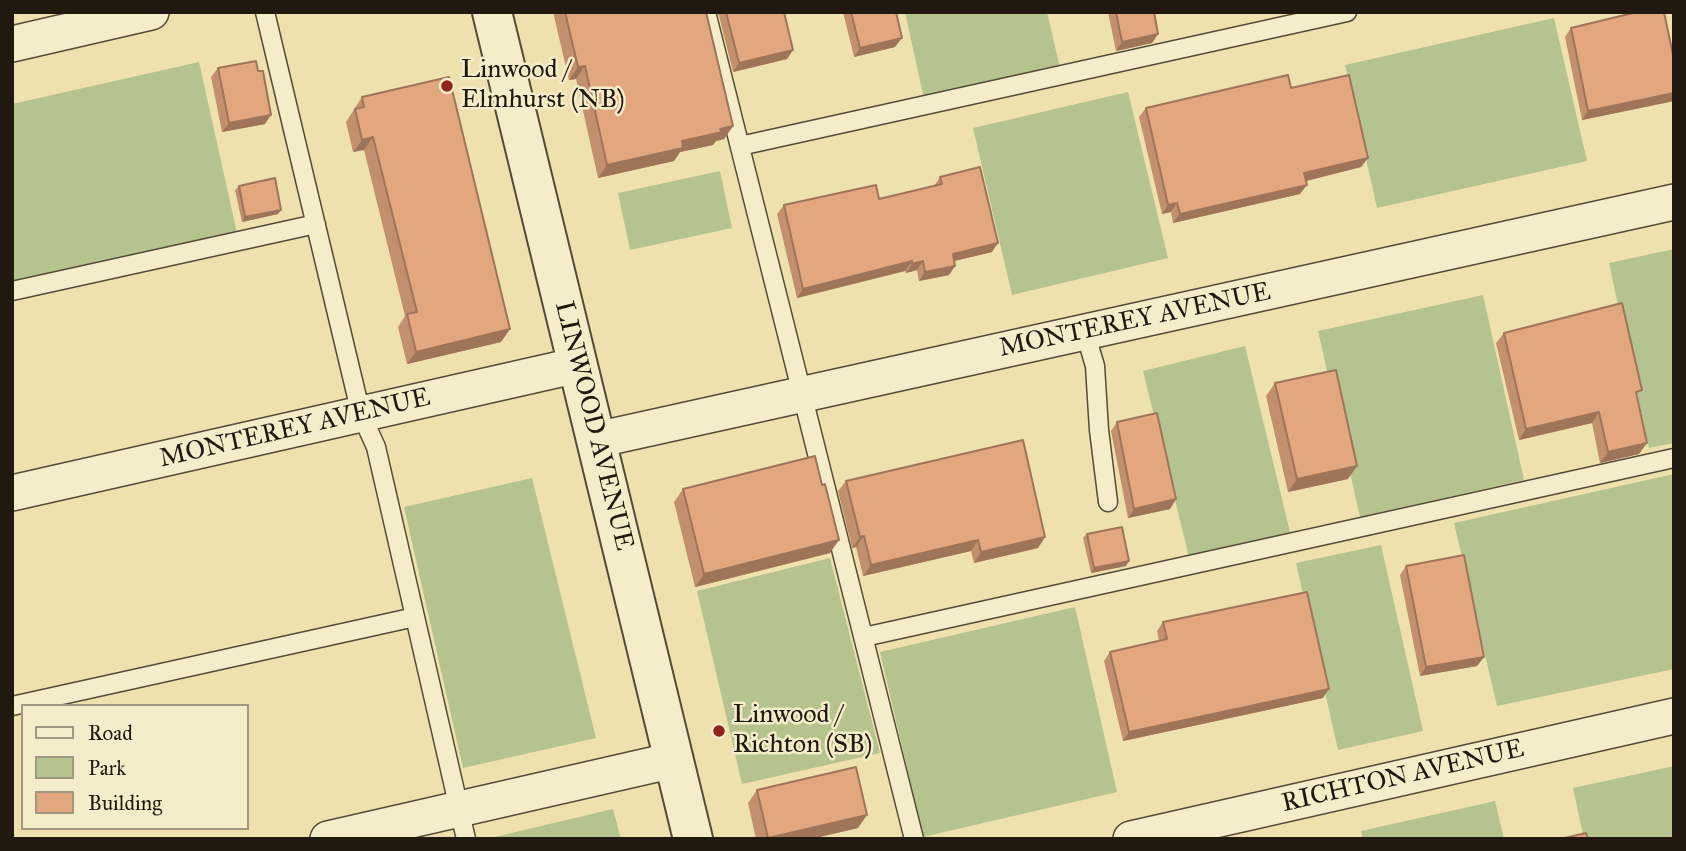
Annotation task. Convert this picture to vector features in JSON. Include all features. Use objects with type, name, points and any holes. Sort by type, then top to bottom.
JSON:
[{"type":"street","points":[[12,44],[151,12]]},
{"type":"street","name":"LINWOOD AVENUE","points":[[492,12],[693,839]]},
{"type":"street","name":"MONTEREY AVENUE","points":[[596,440],[1674,202]]},
{"type":"street","name":"MONTEREY AVENUE","points":[[12,493],[578,365]]},
{"type":"street","name":"RICHTON AVENUE","points":[[1131,839],[1674,716]]},
{"type":"street","points":[[328,839],[463,824],[674,761]]},
{"type":"lane","points":[[265,12],[361,414],[376,447],[463,824]]},
{"type":"lane","points":[[706,12],[914,839]]},
{"type":"lane","points":[[740,146],[1347,12]]},
{"type":"lane","points":[[12,291],[316,224]]},
{"type":"lane","points":[[1084,332],[1095,366],[1099,430],[1108,502]]},
{"type":"lane","points":[[864,636],[1674,458]]},
{"type":"lane","points":[[21,704],[415,617]]},
{"type":"green space","points":[[905,12],[1047,12],[1060,68],[924,99]]},
{"type":"green space","points":[[1554,18],[1587,161],[1377,208],[1345,65]]},
{"type":"green space","points":[[199,62],[237,233],[12,283],[12,104]]},
{"type":"green space","points":[[1128,92],[1168,258],[1012,295],[973,128]]},
{"type":"green space","points":[[720,171],[732,228],[630,250],[618,193]]},
{"type":"green space","points":[[1674,249],[1674,443],[1649,448],[1609,263]]},
{"type":"green space","points":[[1483,295],[1524,480],[1360,517],[1318,331]]},
{"type":"green space","points":[[1245,346],[1290,532],[1189,557],[1143,371]]},
{"type":"green space","points":[[1674,474],[1674,669],[1497,706],[1454,523]]},
{"type":"green space","points":[[532,478],[596,738],[463,768],[404,507]]},
{"type":"green space","points":[[1381,545],[1423,731],[1338,750],[1296,563]]},
{"type":"green space","points":[[830,558],[880,753],[742,784],[697,591]]},
{"type":"green space","points":[[1075,607],[1117,792],[923,837],[880,652]]},
{"type":"green space","points":[[1674,766],[1674,839],[1584,839],[1573,788]]},
{"type":"green space","points":[[1495,801],[1504,839],[1363,839],[1361,831]]},
{"type":"green space","points":[[613,809],[621,839],[486,839]]},
{"type":"building","points":[[565,12],[706,12],[733,126],[720,129],[722,132],[682,141],[683,148],[607,165],[585,66],[578,67]]},
{"type":"building","points":[[726,12],[784,12],[793,50],[739,63]]},
{"type":"building","points":[[851,12],[896,12],[902,38],[860,48]]},
{"type":"building","points":[[1116,12],[1154,12],[1158,34],[1122,42]]},
{"type":"building","points":[[1637,12],[1664,12],[1674,60],[1674,93],[1588,111],[1571,28]]},
{"type":"building","points":[[256,61],[258,71],[263,71],[271,115],[229,123],[218,68]]},
{"type":"building","points":[[1288,75],[1291,88],[1349,75],[1368,158],[1304,173],[1307,185],[1180,214],[1177,203],[1168,205],[1146,108]]},
{"type":"building","points":[[449,77],[510,329],[416,352],[407,314],[417,312],[373,137],[362,140],[355,109],[364,107],[362,97]]},
{"type":"building","points":[[980,167],[998,243],[953,254],[955,266],[925,272],[923,261],[912,264],[912,261],[803,289],[784,205],[876,185],[879,199],[942,184],[940,177]]},
{"type":"building","points":[[275,178],[281,210],[245,217],[239,186]]},
{"type":"building","points":[[1622,303],[1642,390],[1636,392],[1647,443],[1608,452],[1599,412],[1526,429],[1504,333]]},
{"type":"building","points":[[1336,370],[1357,466],[1297,479],[1275,383]]},
{"type":"building","points":[[1157,413],[1176,499],[1134,509],[1117,422]]},
{"type":"building","points":[[1023,440],[1045,537],[981,552],[978,540],[871,565],[864,536],[860,537],[846,481]]},
{"type":"building","points":[[815,456],[839,540],[704,574],[683,489]]},
{"type":"building","points":[[1122,527],[1129,561],[1094,568],[1087,534]]},
{"type":"building","points":[[1464,555],[1484,657],[1426,667],[1406,566]]},
{"type":"building","points":[[1307,592],[1329,689],[1129,732],[1110,652],[1167,639],[1163,622]]},
{"type":"building","points":[[856,767],[867,815],[768,838],[757,790]]},
{"type":"building","points":[[1586,833],[1588,839],[1560,839]]},
{"type":"place","name":"Linwood / Elmhurst (NB)","points":[[447,86]]},
{"type":"place","name":"Linwood / Richton (SB)","points":[[719,731]]}]
